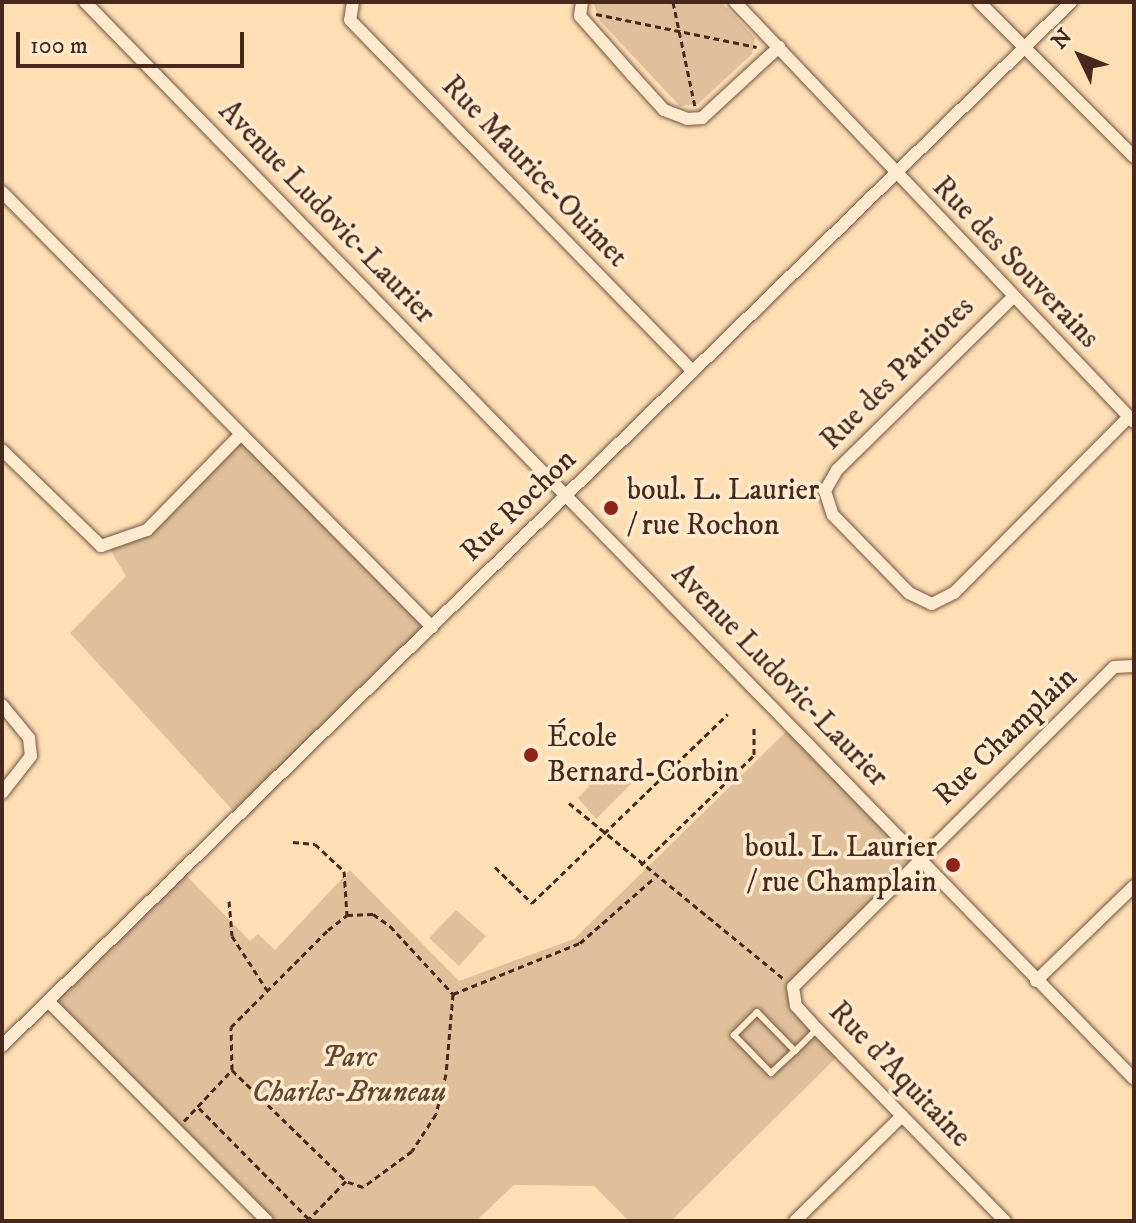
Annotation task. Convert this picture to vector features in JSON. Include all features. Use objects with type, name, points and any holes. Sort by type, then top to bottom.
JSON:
[{"type":"street","name":"Avenue Ludovic-Laurier","points":[[85,2],[1134,1079]]},
{"type":"street","name":"Rue Maurice-Ouimet","points":[[353,2],[350,20],[693,372]]},
{"type":"street","name":"Rue des Souverains","points":[[735,2],[1012,298],[1131,420]]},
{"type":"street","points":[[979,2],[1134,157]]},
{"type":"street","name":"Rue Rochon","points":[[2,1046],[1071,2]]},
{"type":"street","points":[[582,6],[664,110],[697,118],[779,47]]},
{"type":"street","points":[[2,192],[432,627]]},
{"type":"street","name":"Rue des Patriotes","points":[[1012,298],[837,470],[825,491],[833,515],[909,593],[932,604],[954,593],[1131,420]]},
{"type":"street","points":[[2,450],[101,546],[147,530],[240,435]]},
{"type":"street","name":"Rue Champlain","points":[[918,856],[1114,667],[1134,666]]},
{"type":"street","points":[[2,705],[29,738],[31,756],[2,793]]},
{"type":"street","name":"Rue d'Aquitaine","points":[[918,856],[793,987],[796,1006],[1005,1221]]},
{"type":"street","points":[[1036,981],[1134,886]]},
{"type":"street","points":[[49,1002],[267,1221]]},
{"type":"street","points":[[795,1221],[902,1116]]},
{"type":"lane","points":[[795,1051],[757,1012],[734,1035],[771,1073],[795,1051],[817,1029]]},
{"type":"path","points":[[673,2],[697,118]]},
{"type":"path","points":[[582,6],[679,33],[779,47]]},
{"type":"path","points":[[495,867],[532,903],[728,714]]},
{"type":"path","points":[[641,865],[754,755],[754,727]]},
{"type":"path","points":[[569,803],[604,836],[793,987]]},
{"type":"path","points":[[293,842],[315,844],[344,871],[347,915]]},
{"type":"path","points":[[453,994],[580,943],[655,877]]},
{"type":"path","points":[[229,901],[232,936],[267,990]]},
{"type":"path","points":[[176,1130],[232,1070],[231,1027],[347,915],[373,914],[390,926],[453,994]]},
{"type":"path","points":[[232,1070],[346,1181],[363,1187],[388,1174],[436,1114],[453,994]]},
{"type":"path","points":[[198,1107],[308,1220],[346,1181]]},
{"type":"green space","points":[[593,2],[721,2],[755,38],[752,54],[698,104],[680,106],[600,21]]},
{"type":"green space","points":[[238,438],[430,630],[237,815],[70,633],[126,576],[107,545],[129,540]]},
{"type":"green space","name":"Parc Charles-Bruneau","points":[[791,727],[918,856],[793,987],[797,1006],[841,1053],[671,1221],[629,1221],[594,1186],[514,1185],[476,1221],[267,1221],[49,1002],[181,870],[250,941],[258,934],[275,950],[350,870],[459,981],[574,939]]},
{"type":"green space","points":[[611,763],[631,784],[596,819],[578,798]]},
{"type":"green space","points":[[456,910],[486,936],[459,966],[429,938]]},
{"type":"place","name":"boul. L. Laurier / rue Rochon","points":[[611,508]]},
{"type":"place","name":"École Bernard-Corbin","points":[[531,755]]},
{"type":"place","name":"boul. L. Laurier / rue Champlain","points":[[953,865]]}]
